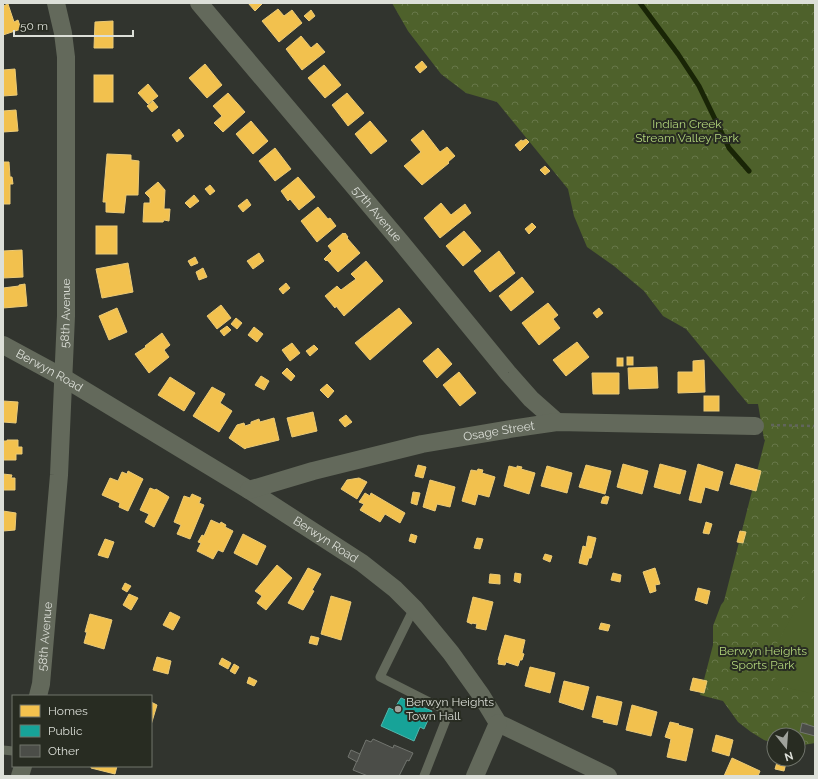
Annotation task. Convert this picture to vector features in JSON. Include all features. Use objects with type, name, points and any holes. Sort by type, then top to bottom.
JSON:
[{"type":"street","name":"58th Avenue","points":[[38,695],[41,684],[59,475],[66,316],[66,57],[63,33],[56,3]]},
{"type":"street","name":"57th Avenue","points":[[199,3],[400,241],[512,378],[531,399],[557,422]]},
{"type":"street","name":"Berwyn Road","points":[[3,345],[64,378],[249,490],[379,575],[414,608],[452,654],[481,695],[498,723]]},
{"type":"street","name":"Osage Street","points":[[249,490],[313,471],[422,444],[494,431],[557,422],[755,426]]},
{"type":"street","points":[[475,776],[498,723],[608,776]]},
{"type":"lane","points":[[414,608],[380,677],[450,712],[424,776]]},
{"type":"path","points":[[755,426],[781,424],[815,426]]},
{"type":"green space","name":"Indian Creek Stream Valley Park","points":[[392,3],[815,3],[815,743],[806,745],[806,727],[766,727],[766,741],[764,740],[738,722],[723,701],[700,695],[713,645],[713,626],[724,601],[765,440],[758,404],[748,404],[686,329],[663,316],[644,291],[614,266],[587,247],[574,216],[568,189],[497,102],[466,93],[441,74],[408,31]]},
{"type":"green space","points":[[815,584],[815,694],[783,687],[766,668],[776,646],[800,603]]},
{"type":"building: Homes","points":[[248,3],[263,3],[255,11]]},
{"type":"building: Homes","points":[[8,4],[14,22],[18,20],[21,29],[3,35],[3,6]]},
{"type":"building: Homes","points":[[278,9],[284,16],[292,10],[302,23],[279,42],[262,21]]},
{"type":"building: Homes","points":[[311,10],[315,16],[309,21],[304,16]]},
{"type":"building: Homes","points":[[113,21],[113,48],[94,48],[95,22]]},
{"type":"building: Homes","points":[[301,36],[311,48],[317,43],[325,52],[302,70],[286,49]]},
{"type":"building: Homes","points":[[422,61],[427,67],[420,73],[415,67]]},
{"type":"building: Homes","points":[[205,64],[222,85],[207,98],[189,78]]},
{"type":"building: Homes","points":[[324,65],[341,85],[325,98],[308,78]]},
{"type":"building: Homes","points":[[15,69],[17,95],[3,96],[3,70]]},
{"type":"building: Homes","points":[[94,75],[113,75],[113,102],[94,102]]},
{"type":"building: Homes","points":[[148,84],[158,96],[148,104],[138,93]]},
{"type":"building: Homes","points":[[228,93],[245,112],[223,132],[214,123],[222,116],[213,106]]},
{"type":"building: Homes","points":[[347,93],[364,113],[348,126],[332,105]]},
{"type":"building: Homes","points":[[153,101],[158,107],[152,112],[147,106]]},
{"type":"building: Homes","points":[[16,110],[18,131],[3,132],[3,111]]},
{"type":"building: Homes","points":[[251,121],[268,141],[253,154],[236,134]]},
{"type":"building: Homes","points":[[370,121],[387,141],[371,154],[355,134]]},
{"type":"building: Homes","points":[[179,129],[184,136],[177,142],[172,135]]},
{"type":"building: Homes","points":[[423,130],[440,152],[447,147],[455,156],[448,162],[449,163],[422,185],[404,166],[421,152],[411,140]]},
{"type":"building: Homes","points":[[526,139],[529,142],[520,151],[515,145],[521,140],[523,141]]},
{"type":"building: Homes","points":[[275,148],[291,169],[275,181],[259,161]]},
{"type":"building: Homes","points":[[107,154],[131,155],[131,160],[139,161],[138,195],[126,195],[124,213],[106,212],[106,202],[103,202]]},
{"type":"building: Homes","points":[[3,162],[9,162],[10,177],[12,177],[13,184],[10,184],[10,204],[3,204]]},
{"type":"building: Homes","points":[[545,166],[550,171],[545,175],[540,170]]},
{"type":"building: Homes","points":[[298,177],[315,197],[299,210],[290,199],[288,201],[281,191]]},
{"type":"building: Homes","points":[[158,182],[165,190],[164,209],[170,209],[169,221],[143,222],[144,203],[150,203],[150,198],[145,193]]},
{"type":"building: Homes","points":[[210,185],[215,191],[210,195],[205,189]]},
{"type":"building: Homes","points":[[194,195],[199,201],[190,208],[185,203]]},
{"type":"building: Homes","points":[[247,199],[251,205],[243,212],[238,206]]},
{"type":"building: Homes","points":[[441,203],[451,215],[465,204],[471,213],[440,238],[424,218]]},
{"type":"building: Homes","points":[[318,207],[336,226],[317,242],[301,221]]},
{"type":"building: Homes","points":[[532,223],[536,227],[529,234],[525,229]]},
{"type":"building: Homes","points":[[96,226],[117,226],[117,254],[96,254]]},
{"type":"building: Homes","points":[[464,231],[481,251],[463,266],[446,246]]},
{"type":"building: Homes","points":[[343,233],[345,233],[348,237],[347,238],[360,253],[338,272],[327,260],[326,261],[324,259],[332,251],[328,246]]},
{"type":"building: Homes","points":[[22,250],[23,277],[3,278],[3,251]]},
{"type":"building: Homes","points":[[499,251],[515,273],[490,292],[474,271]]},
{"type":"building: Homes","points":[[259,253],[264,261],[253,269],[247,261]]},
{"type":"building: Homes","points":[[195,257],[198,263],[191,266],[188,261]]},
{"type":"building: Homes","points":[[366,261],[383,281],[344,316],[325,296],[337,286],[341,290],[356,279],[351,274]]},
{"type":"building: Homes","points":[[128,263],[133,292],[102,298],[96,269]]},
{"type":"building: Homes","points":[[203,268],[207,277],[199,280],[196,272]]},
{"type":"building: Homes","points":[[522,277],[534,292],[511,311],[499,296]]},
{"type":"building: Homes","points":[[286,283],[290,288],[283,294],[279,289]]},
{"type":"building: Homes","points":[[25,284],[27,306],[3,308],[3,288]]},
{"type":"building: Homes","points":[[548,303],[558,315],[553,319],[560,328],[539,345],[522,323]]},
{"type":"building: Homes","points":[[221,305],[231,318],[217,329],[207,316]]},
{"type":"building: Homes","points":[[117,308],[127,332],[109,340],[99,316]]},
{"type":"building: Homes","points":[[399,308],[412,323],[370,360],[355,343]]},
{"type":"building: Homes","points":[[599,308],[603,313],[597,318],[593,313]]},
{"type":"building: Homes","points":[[236,318],[242,323],[237,329],[231,324]]},
{"type":"building: Homes","points":[[227,326],[231,330],[224,336],[220,331]]},
{"type":"building: Homes","points":[[254,327],[263,334],[257,342],[248,335]]},
{"type":"building: Homes","points":[[162,333],[170,345],[164,350],[169,357],[149,373],[135,354],[146,347],[145,346]]},
{"type":"building: Homes","points":[[577,342],[589,357],[566,376],[553,360]]},
{"type":"building: Homes","points":[[292,343],[300,353],[290,361],[282,350]]},
{"type":"building: Homes","points":[[314,345],[318,349],[310,356],[306,351]]},
{"type":"building: Homes","points":[[438,348],[452,364],[437,378],[423,361]]},
{"type":"building: Homes","points":[[627,357],[633,357],[633,365],[627,365]]},
{"type":"building: Homes","points":[[617,358],[623,358],[623,366],[617,366]]},
{"type":"building: Homes","points":[[704,360],[705,392],[678,393],[678,372],[693,372],[693,361]]},
{"type":"building: Homes","points":[[657,367],[658,388],[629,389],[628,368]]},
{"type":"building: Homes","points":[[287,368],[295,376],[291,381],[282,373]]},
{"type":"building: Homes","points":[[459,372],[476,393],[460,406],[443,385]]},
{"type":"building: Homes","points":[[592,373],[619,373],[619,394],[593,394]]},
{"type":"building: Homes","points":[[261,376],[269,381],[264,390],[255,385]]},
{"type":"building: Homes","points":[[170,377],[195,393],[184,411],[158,395]]},
{"type":"building: Homes","points":[[327,384],[334,391],[328,398],[320,390]]},
{"type":"building: Homes","points":[[212,387],[225,394],[220,403],[232,411],[219,432],[193,416]]},
{"type":"building: Homes","points":[[704,396],[719,396],[719,411],[704,411]]},
{"type":"building: Homes","points":[[3,401],[18,402],[16,423],[3,422]]},
{"type":"building: Homes","points":[[313,412],[317,431],[292,437],[287,418]]},
{"type":"building: Homes","points":[[346,415],[352,422],[345,427],[339,420]]},
{"type":"building: Homes","points":[[274,418],[279,440],[245,449],[229,438],[237,425],[244,423],[245,426],[259,419],[260,422]]},
{"type":"building: Homes","points":[[18,440],[18,447],[22,447],[22,454],[16,454],[16,460],[3,460],[3,441]]},
{"type":"building: Homes","points":[[623,464],[648,471],[642,494],[617,487]]},
{"type":"building: Homes","points":[[660,464],[686,471],[680,494],[654,487]]},
{"type":"building: Homes","points":[[698,464],[723,472],[718,491],[705,487],[701,503],[689,500]]},
{"type":"building: Homes","points":[[736,464],[761,471],[756,491],[730,484]]},
{"type":"building: Homes","points":[[418,465],[426,467],[423,478],[415,476]]},
{"type":"building: Homes","points":[[586,465],[611,471],[605,494],[579,487]]},
{"type":"building: Homes","points":[[509,466],[517,468],[517,466],[522,467],[521,469],[535,473],[529,494],[504,486]]},
{"type":"building: Homes","points":[[547,466],[572,473],[567,493],[541,486]]},
{"type":"building: Homes","points":[[478,469],[483,470],[482,473],[495,477],[489,497],[478,494],[475,505],[462,501],[471,470],[477,471]]},
{"type":"building: Homes","points":[[128,471],[143,479],[128,511],[119,507],[120,503],[102,495],[110,478],[118,481],[122,472],[127,474]]},
{"type":"building: Homes","points":[[3,474],[12,475],[11,478],[15,478],[15,490],[3,490]]},
{"type":"building: Homes","points":[[359,478],[367,482],[357,499],[341,489],[347,480]]},
{"type":"building: Homes","points":[[430,480],[455,487],[450,507],[437,504],[435,511],[423,507]]},
{"type":"building: Homes","points":[[150,488],[156,489],[169,497],[154,527],[145,522],[149,514],[140,510]]},
{"type":"building: Homes","points":[[413,492],[420,493],[417,505],[411,503]]},
{"type":"building: Homes","points":[[365,493],[370,496],[371,493],[405,513],[400,523],[385,514],[380,522],[360,510],[364,504],[359,502]]},
{"type":"building: Homes","points":[[192,494],[201,498],[199,503],[204,505],[190,539],[177,534],[181,525],[174,522],[184,496],[190,498]]},
{"type":"building: Homes","points":[[603,497],[609,497],[607,504],[601,503]]},
{"type":"building: Homes","points":[[3,511],[16,513],[15,530],[3,531]]},
{"type":"building: Homes","points":[[211,520],[220,524],[221,522],[226,525],[225,527],[233,531],[223,552],[218,550],[213,559],[197,551],[201,543],[198,542],[202,535],[204,536]]},
{"type":"building: Homes","points":[[706,522],[712,524],[709,534],[703,533]]},
{"type":"building: Homes","points":[[740,531],[746,532],[743,543],[737,542]]},
{"type":"building: Homes","points":[[243,534],[266,546],[257,565],[234,553]]},
{"type":"building: Homes","points":[[411,534],[417,536],[415,543],[409,541]]},
{"type":"building: Homes","points":[[588,536],[596,538],[591,558],[589,558],[587,565],[579,563],[583,546],[586,547]]},
{"type":"building: Homes","points":[[477,538],[483,539],[480,549],[474,548]]},
{"type":"building: Homes","points":[[105,539],[114,542],[108,558],[98,555]]},
{"type":"building: Homes","points":[[545,554],[552,556],[550,562],[543,559]]},
{"type":"building: Homes","points":[[277,565],[292,578],[266,610],[257,603],[262,596],[255,591]]},
{"type":"building: Homes","points":[[308,568],[321,574],[312,590],[314,591],[303,610],[288,603]]},
{"type":"building: Homes","points":[[655,568],[660,584],[655,585],[656,591],[650,593],[643,572]]},
{"type":"building: Homes","points":[[515,573],[521,574],[520,583],[514,581]]},
{"type":"building: Homes","points":[[613,573],[621,575],[620,582],[611,580]]},
{"type":"building: Homes","points":[[490,574],[500,575],[500,584],[489,583]]},
{"type":"building: Homes","points":[[125,583],[131,586],[127,592],[122,589]]},
{"type":"building: Homes","points":[[698,588],[710,591],[707,604],[695,600]]},
{"type":"building: Homes","points":[[129,594],[138,598],[131,610],[123,605]]},
{"type":"building: Homes","points":[[331,596],[351,602],[341,640],[321,634]]},
{"type":"building: Homes","points":[[473,597],[493,602],[486,630],[476,628],[477,624],[467,622]]},
{"type":"building: Homes","points":[[170,612],[180,617],[173,630],[163,625]]},
{"type":"building: Homes","points":[[90,614],[112,620],[104,649],[84,643],[87,632],[85,632]]},
{"type":"building: Homes","points":[[601,623],[610,625],[608,631],[599,629]]},
{"type":"building: Homes","points":[[505,635],[525,640],[522,653],[524,654],[518,666],[506,662],[505,665],[498,664]]},
{"type":"building: Homes","points":[[311,636],[319,638],[317,645],[309,643]]},
{"type":"building: Homes","points":[[157,657],[171,661],[168,674],[153,670]]},
{"type":"building: Homes","points":[[222,658],[231,663],[228,669],[219,664]]},
{"type":"building: Homes","points":[[234,664],[239,667],[235,674],[230,671]]},
{"type":"building: Homes","points":[[530,667],[555,673],[550,693],[525,686]]},
{"type":"building: Homes","points":[[249,677],[257,681],[254,686],[247,683]]},
{"type":"building: Homes","points":[[693,678],[707,681],[704,693],[690,690]]},
{"type":"building: Homes","points":[[564,681],[589,687],[583,710],[559,702]]},
{"type":"building: Homes","points":[[597,696],[622,702],[617,725],[603,722],[604,720],[592,717]]},
{"type":"building: Homes","points":[[152,702],[157,705],[152,722]]},
{"type":"building: Homes","points":[[632,705],[657,712],[651,736],[626,730]]},
{"type":"building: Homes","points":[[670,722],[693,729],[686,761],[667,757],[671,739],[665,737]]},
{"type":"building: Homes","points":[[716,735],[733,740],[729,756],[712,751]]},
{"type":"building: Homes","points":[[732,758],[760,771],[758,776],[724,776]]},
{"type":"building: Homes","points":[[91,767],[117,767],[115,774]]},
{"type":"building: Homes","points":[[776,767],[785,767],[784,771],[775,769]]},
{"type":"building: Public","points":[[401,698],[432,711],[424,729],[420,727],[414,741],[381,726],[389,708],[396,711],[394,709]]},
{"type":"building: Other","points":[[802,723],[815,727],[815,736],[806,734],[806,727],[801,727]]},
{"type":"building: Other","points":[[373,739],[393,748],[394,745],[413,753],[409,761],[407,760],[399,776],[368,776],[353,770],[366,740],[371,742]]},
{"type":"building: Other","points":[[351,750],[360,754],[357,762],[348,757]]},
{"type":"waterway","points":[[640,3],[678,54],[699,86],[729,148],[749,171]]},
{"type":"place","name":"Berwyn Heights Town Hall","points":[[398,709]]},
{"type":"park label","name":"Berwyn Heights Sports Park","points":[[763,658]]}]
